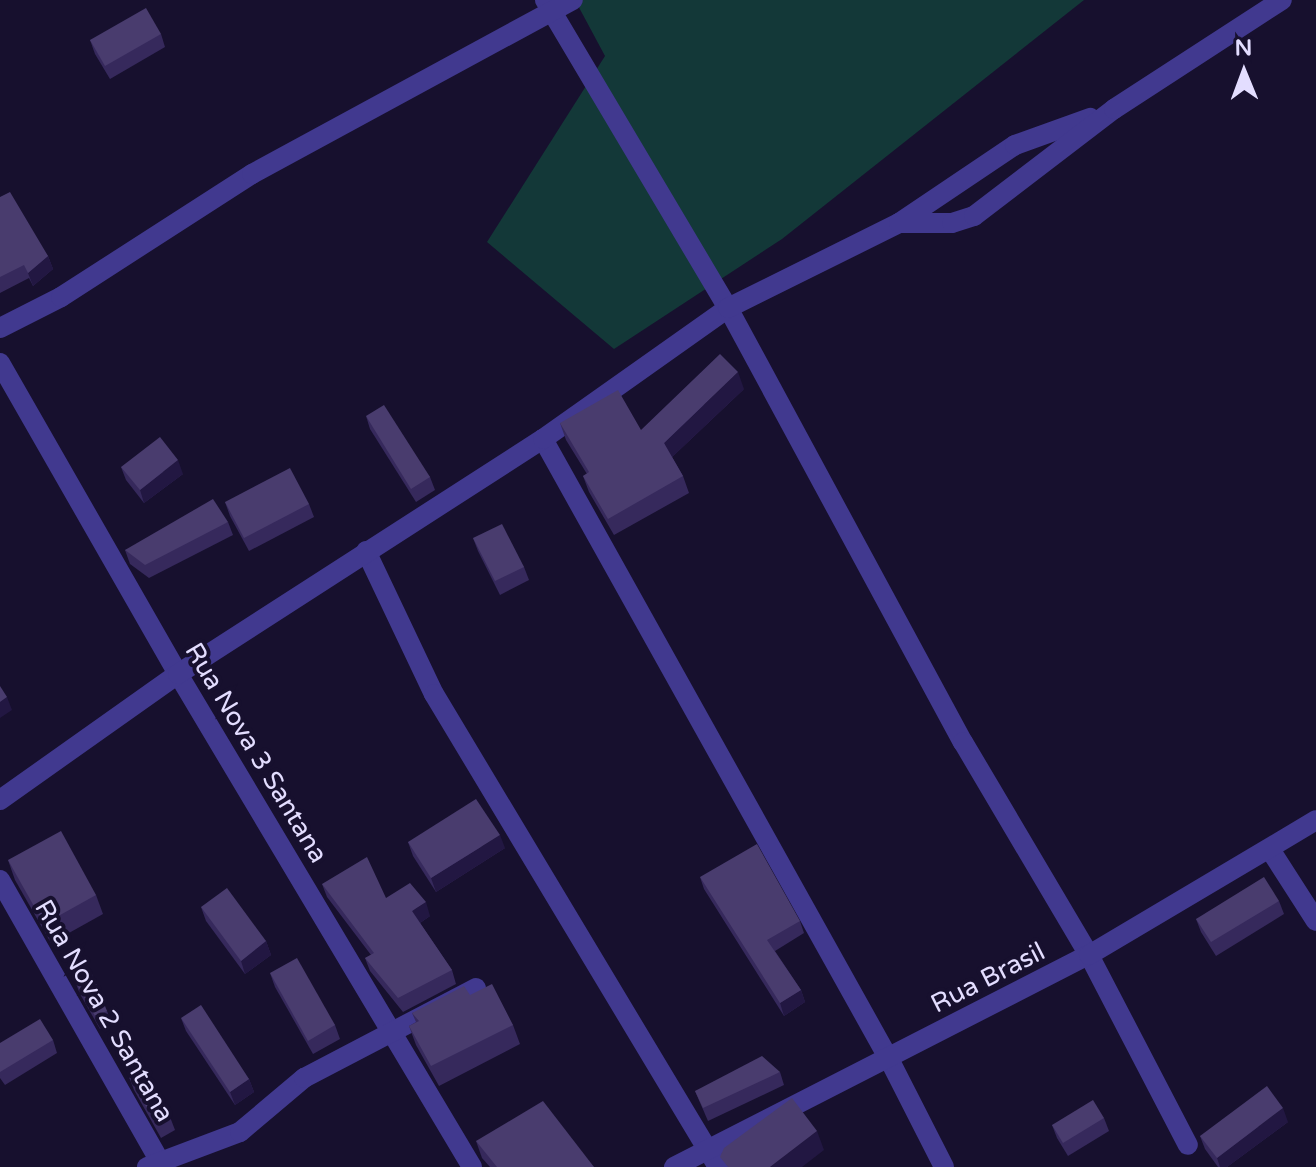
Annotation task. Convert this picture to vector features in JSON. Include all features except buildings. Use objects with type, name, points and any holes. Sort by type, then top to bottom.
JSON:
[{"type":"street","points":[[0,328],[61,297],[252,174],[548,6],[573,0]]},
{"type":"street","points":[[899,223],[952,223],[974,216],[1114,109],[1282,0]]},
{"type":"street","points":[[548,6],[728,308],[963,742],[1089,955],[1188,1145]]},
{"type":"street","points":[[0,800],[178,674],[543,439],[728,308],[899,223],[1015,145],[1114,109]]},
{"type":"street","name":"Rua Nova 3 Santana","points":[[0,363],[178,674],[392,1028],[472,1167]]},
{"type":"street","points":[[543,439],[889,1059],[944,1167]]},
{"type":"street","points":[[366,551],[434,694],[718,1167]]},
{"type":"street","name":"Rua Brasil","points":[[674,1167],[708,1146],[889,1059],[1089,955],[1271,851],[1316,820]]},
{"type":"street","points":[[1271,851],[1316,921]]},
{"type":"street","name":"Rua Nova 2 Santana","points":[[0,880],[156,1165]]},
{"type":"street","points":[[156,1165],[240,1132],[304,1078],[392,1028],[476,988]]},
{"type":"green space","points":[[575,0],[1084,0],[782,239],[614,349],[487,242],[605,56]]}]
